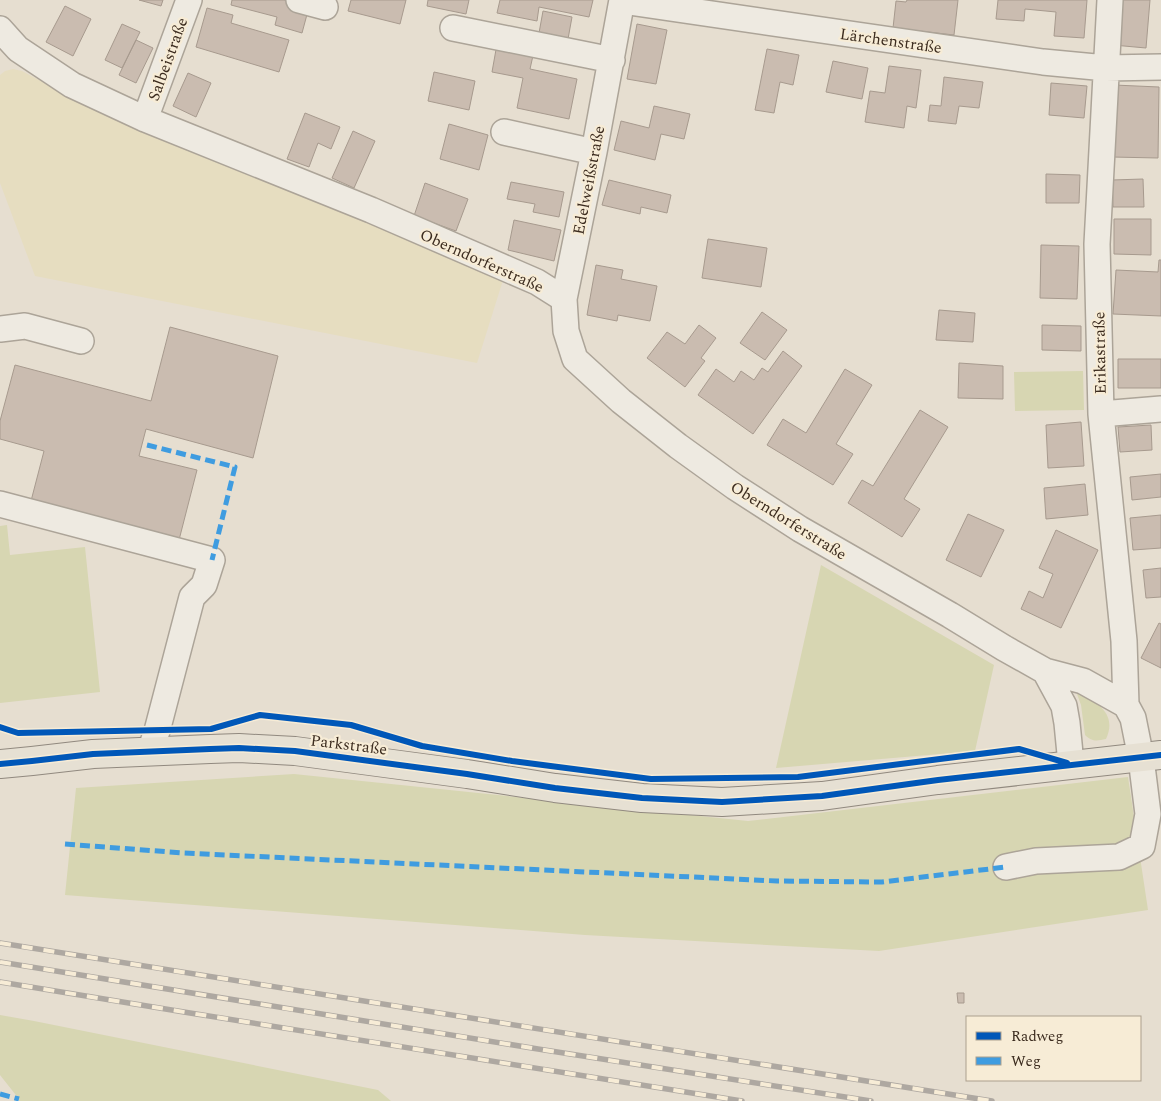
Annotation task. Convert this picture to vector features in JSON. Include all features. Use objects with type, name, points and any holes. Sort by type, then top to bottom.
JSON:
[{"type":"main road","name":"Parkstraße","points":[[0,764],[94,754],[239,748],[295,751],[632,797],[722,802],[822,796],[938,780],[1151,756]]},
{"type":"main road","points":[[0,753],[32,761]]},
{"type":"street","name":"Salbeistraße","points":[[145,119],[189,0]]},
{"type":"street","points":[[299,0],[325,7]]},
{"type":"street","name":"Lärchenstraße","points":[[622,0],[1043,62],[1106,68],[1161,67]]},
{"type":"street","name":"Edelweißstraße","points":[[564,299],[612,60],[622,0]]},
{"type":"street","name":"Erikastraße","points":[[1110,0],[1097,244],[1101,414],[1118,642],[1126,705]]},
{"type":"street","points":[[454,28],[612,60]]},
{"type":"street","name":"Oberndorferstraße","points":[[0,29],[9,55],[72,85],[145,119],[388,218],[537,282],[564,299],[566,331],[575,359],[621,401],[678,446],[735,487],[800,529],[1045,671],[1084,681],[1126,705]]},
{"type":"street","points":[[504,132],[594,152]]},
{"type":"street","points":[[0,329],[25,326],[82,341]]},
{"type":"street","points":[[1101,414],[1161,409]]},
{"type":"street","points":[[0,504],[212,560],[204,585],[192,597],[150,752]]},
{"type":"street","points":[[1045,671],[1064,706],[1071,764]]},
{"type":"street","points":[[1006,867],[1036,861],[1119,857],[1142,846],[1148,814],[1151,756],[1126,705]]},
{"type":"shaded area","points":[[13,69],[22,71],[56,89],[504,277],[477,363],[35,276],[0,183],[0,75],[5,71]]},
{"type":"green space","points":[[1083,371],[1084,410],[1015,411],[1014,372]]},
{"type":"green space","points":[[7,525],[10,555],[85,547],[100,692],[0,703],[0,526]]},
{"type":"green space","points":[[821,565],[994,665],[975,751],[776,768]]},
{"type":"green space","points":[[1077,691],[1098,704],[1107,715],[1109,730],[1106,739],[1095,740],[1085,735]]},
{"type":"green space","points":[[294,774],[748,821],[1128,777],[1148,910],[879,951],[585,935],[65,895],[76,788]]},
{"type":"green space","points":[[0,1015],[378,1090],[391,1101],[19,1101],[0,1075]]},
{"type":"building","points":[[139,0],[163,0],[161,6]]},
{"type":"building","points":[[232,0],[284,0],[309,7],[302,33],[275,25],[277,17],[231,5]]},
{"type":"building","points":[[351,0],[406,0],[400,24],[348,11]]},
{"type":"building","points":[[428,0],[469,0],[466,14],[427,6]]},
{"type":"building","points":[[500,0],[593,0],[589,17],[539,7],[537,21],[497,13]]},
{"type":"building","points":[[907,0],[958,0],[954,35],[893,28],[896,1],[906,2]]},
{"type":"building","points":[[998,0],[1087,0],[1084,38],[1054,36],[1056,12],[1025,9],[1024,21],[996,19]]},
{"type":"building","points":[[1117,0],[1150,0],[1146,48],[1113,45]]},
{"type":"building","points":[[65,6],[91,19],[73,56],[46,42]]},
{"type":"building","points":[[207,8],[233,15],[231,23],[289,40],[279,72],[196,47]]},
{"type":"building","points":[[543,11],[572,17],[568,39],[539,33]]},
{"type":"building","points":[[122,24],[140,32],[122,68],[105,60]]},
{"type":"building","points":[[637,24],[667,30],[656,84],[627,79]]},
{"type":"building","points":[[136,40],[153,48],[136,83],[119,75]]},
{"type":"building","points":[[497,44],[534,51],[530,69],[577,79],[569,119],[517,108],[523,78],[492,72]]},
{"type":"building","points":[[767,49],[799,55],[793,85],[780,82],[774,113],[755,110]]},
{"type":"building","points":[[833,61],[868,68],[862,99],[826,92]]},
{"type":"building","points":[[889,66],[921,70],[916,108],[907,106],[904,128],[865,122],[870,91],[885,93]]},
{"type":"building","points":[[434,72],[475,81],[469,110],[428,101]]},
{"type":"building","points":[[188,73],[211,83],[196,117],[173,106]]},
{"type":"building","points":[[944,77],[983,82],[979,108],[959,106],[956,124],[928,121],[930,105],[941,106]]},
{"type":"building","points":[[1051,83],[1087,86],[1084,118],[1049,115]]},
{"type":"building","points":[[1114,85],[1159,87],[1158,158],[1112,157]]},
{"type":"building","points":[[654,106],[690,114],[684,139],[661,134],[655,160],[614,150],[621,121],[649,128]]},
{"type":"building","points":[[305,113],[340,127],[331,149],[318,143],[309,167],[287,159]]},
{"type":"building","points":[[449,124],[488,135],[479,170],[440,159]]},
{"type":"building","points":[[353,131],[375,141],[354,188],[332,178]]},
{"type":"building","points":[[1046,174],[1080,175],[1079,203],[1046,203]]},
{"type":"building","points":[[1143,179],[1144,207],[1113,207],[1112,180]]},
{"type":"building","points":[[609,180],[671,195],[667,213],[641,207],[640,214],[602,205]]},
{"type":"building","points":[[511,182],[564,192],[559,217],[533,212],[535,204],[507,199]]},
{"type":"building","points":[[425,183],[468,199],[456,231],[414,216]]},
{"type":"building","points":[[1114,219],[1151,219],[1151,255],[1114,254]]},
{"type":"building","points":[[514,220],[561,230],[554,261],[508,250]]},
{"type":"building","points":[[708,239],[767,248],[761,287],[702,278]]},
{"type":"building","points":[[1041,245],[1079,246],[1077,299],[1040,298]]},
{"type":"building","points":[[1159,260],[1161,260],[1161,316],[1113,314],[1116,270],[1158,272]]},
{"type":"building","points":[[596,265],[623,270],[621,279],[657,286],[650,321],[618,315],[617,321],[587,315]]},
{"type":"building","points":[[939,310],[975,313],[973,342],[936,340]]},
{"type":"building","points":[[762,312],[787,330],[765,360],[740,343]]},
{"type":"building","points":[[699,325],[716,338],[701,358],[705,361],[685,387],[647,358],[667,332],[685,344]]},
{"type":"building","points":[[1042,325],[1081,326],[1081,351],[1042,350]]},
{"type":"building","points":[[170,327],[278,356],[253,458],[146,429],[139,456],[197,470],[179,540],[31,501],[44,451],[0,439],[0,421],[15,365],[151,401]]},
{"type":"building","points":[[783,351],[802,366],[753,434],[698,395],[716,369],[734,382],[741,371],[754,380],[762,368],[768,372]]},
{"type":"building","points":[[1118,359],[1161,359],[1161,388],[1118,388]]},
{"type":"building","points":[[959,363],[1003,366],[1003,399],[958,398]]},
{"type":"building","points":[[845,369],[872,385],[836,444],[853,454],[833,485],[767,445],[783,419],[806,433]]},
{"type":"building","points":[[920,410],[948,427],[904,499],[920,509],[902,537],[848,503],[862,480],[873,486]]},
{"type":"building","points":[[1081,422],[1084,466],[1048,468],[1046,425]]},
{"type":"building","points":[[1151,425],[1152,450],[1120,452],[1118,427]]},
{"type":"building","points":[[1161,474],[1161,497],[1132,500],[1130,477]]},
{"type":"building","points":[[1085,484],[1088,515],[1046,519],[1044,488]]},
{"type":"building","points":[[968,514],[1004,530],[981,577],[946,560]]},
{"type":"building","points":[[1161,515],[1161,548],[1133,550],[1130,518]]},
{"type":"building","points":[[1056,530],[1098,550],[1061,628],[1021,609],[1029,591],[1043,598],[1053,574],[1039,568]]},
{"type":"building","points":[[1161,568],[1161,597],[1146,598],[1143,570]]},
{"type":"building","points":[[1159,623],[1161,624],[1161,668],[1141,658]]},
{"type":"building","points":[[957,993],[964,993],[964,1003],[958,1003]]},
{"type":"railway","points":[[0,943],[992,1101]]},
{"type":"railway","points":[[0,962],[871,1101]]},
{"type":"railway","points":[[0,982],[742,1101]]},
{"type":"marked path","points":[[147,445],[235,467],[212,560]]},
{"type":"marked path","points":[[65,844],[183,853],[777,881],[882,882],[1006,867]]},
{"type":"marked path","points":[[0,1094],[19,1099]]},
{"type":"cycle path","points":[[0,727],[18,733],[211,729],[260,715],[351,725],[422,746],[512,761],[651,779],[798,777],[1019,749],[1067,763]]},
{"type":"cycle path","points":[[0,764],[93,754],[239,748],[295,751],[555,788],[642,798],[722,802],[822,796],[938,780],[1161,755]]}]
